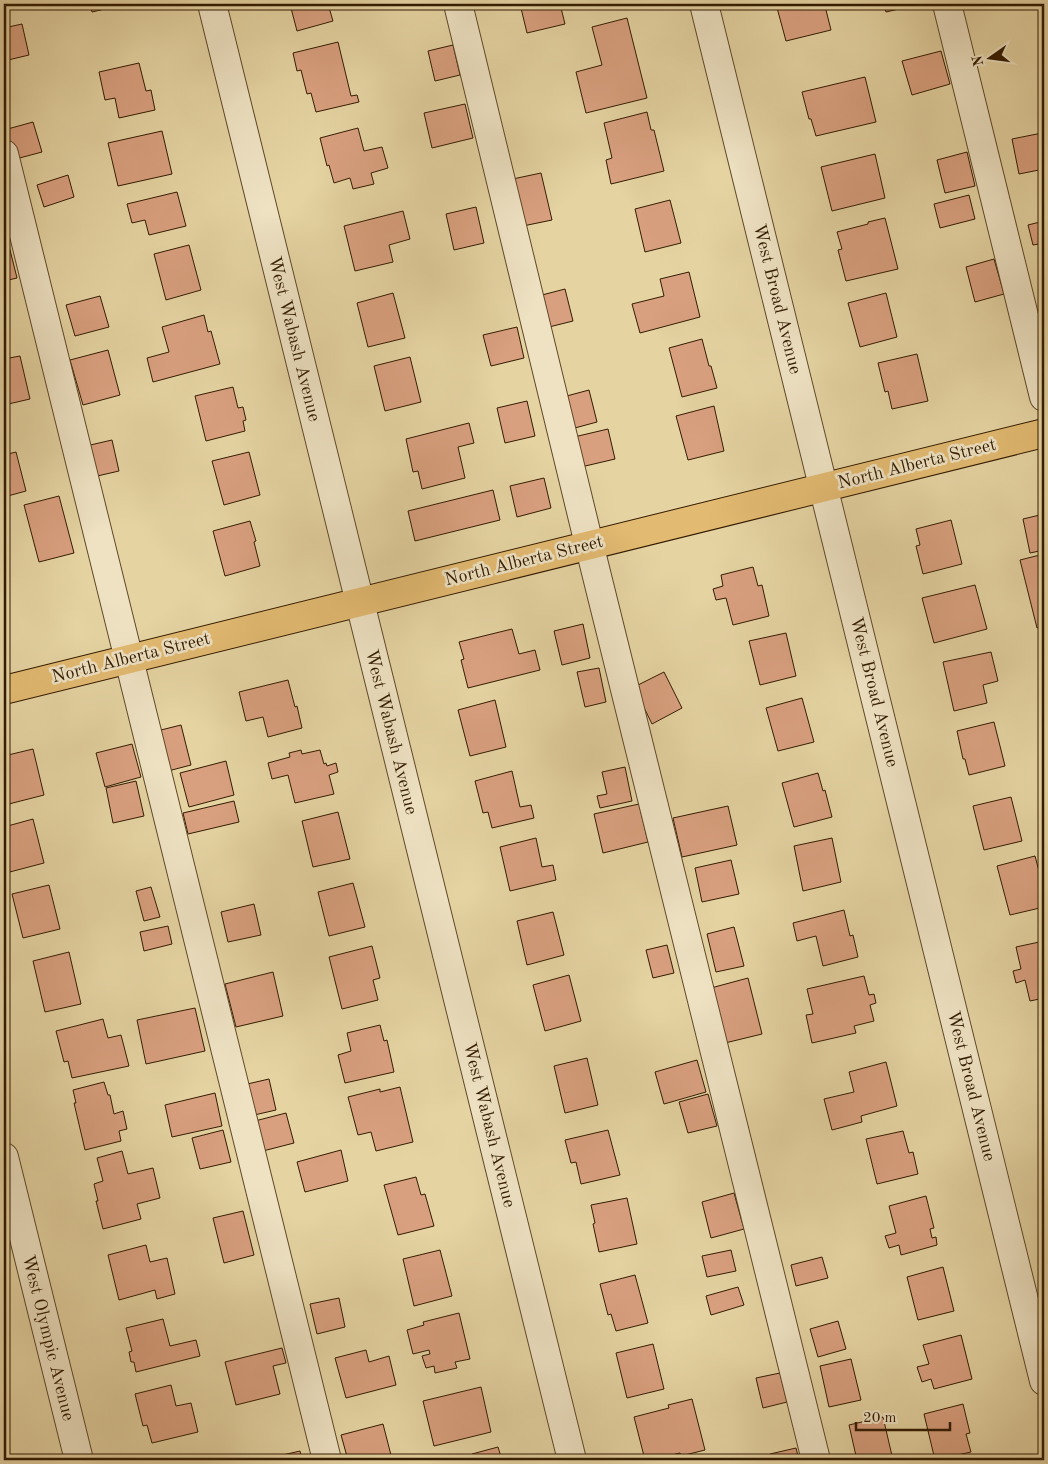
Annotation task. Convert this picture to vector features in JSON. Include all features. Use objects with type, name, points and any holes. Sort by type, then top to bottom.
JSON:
[{"type":"main road","name":"North Alberta Street","points":[[4,690],[1044,433]]},
{"type":"street","name":"West Wabash Avenue","points":[[212,4],[572,1460]]},
{"type":"street","points":[[458,4],[589,544],[816,1460]]},
{"type":"street","name":"West Broad Avenue","points":[[704,4],[1044,1381]]},
{"type":"street","points":[[947,4],[1044,397]]},
{"type":"street","points":[[4,154],[327,1460]]},
{"type":"street","name":"West Olympic Avenue","points":[[4,1157],[79,1460]]},
{"type":"building","points":[[90,4],[126,4],[92,12]]},
{"type":"building","points":[[287,4],[328,4],[333,21],[297,31],[291,8],[289,9]]},
{"type":"building","points":[[520,4],[560,4],[565,24],[527,33]]},
{"type":"building","points":[[776,4],[815,4],[816,8],[825,6],[831,30],[786,41]]},
{"type":"building","points":[[884,4],[920,4],[886,12]]},
{"type":"building","points":[[627,18],[647,98],[586,113],[576,72],[602,65],[592,27]]},
{"type":"building","points":[[22,24],[29,55],[4,61],[4,28]]},
{"type":"building","points":[[338,42],[351,96],[357,95],[359,102],[316,112],[311,93],[307,94],[301,70],[297,71],[293,53]]},
{"type":"building","points":[[453,45],[460,75],[435,81],[428,51]]},
{"type":"building","points":[[941,51],[950,84],[912,95],[902,61]]},
{"type":"building","points":[[139,63],[146,91],[151,90],[155,110],[119,118],[115,98],[105,100],[99,72]]},
{"type":"building","points":[[865,77],[876,122],[816,136],[811,119],[809,119],[802,92]]},
{"type":"building","points":[[465,104],[473,138],[432,148],[424,113]]},
{"type":"building","points":[[647,112],[651,130],[654,130],[664,171],[611,184],[606,160],[612,158],[604,123]]},
{"type":"building","points":[[33,122],[42,152],[12,160],[4,130]]},
{"type":"building","points":[[358,128],[364,151],[382,147],[388,168],[371,173],[374,184],[353,189],[350,178],[334,183],[329,165],[327,166],[320,138]]},
{"type":"building","points":[[162,131],[172,174],[118,186],[108,143]]},
{"type":"building","points":[[1042,133],[1044,169],[1019,174],[1012,139]]},
{"type":"building","points":[[967,152],[975,186],[945,193],[937,160]]},
{"type":"building","points":[[875,154],[885,198],[832,211],[821,167]]},
{"type":"building","points":[[541,173],[552,220],[518,227],[508,180]]},
{"type":"building","points":[[68,175],[74,197],[44,207],[37,185]]},
{"type":"building","points":[[177,192],[186,226],[149,235],[145,220],[132,223],[127,204]]},
{"type":"building","points":[[969,195],[975,219],[940,228],[934,204]]},
{"type":"building","points":[[670,200],[681,243],[645,252],[635,209]]},
{"type":"building","points":[[476,207],[484,243],[454,250],[446,214]]},
{"type":"building","points":[[403,211],[410,239],[389,245],[393,262],[355,271],[344,226]]},
{"type":"building","points":[[885,218],[898,269],[846,281],[838,250],[842,249],[837,232]]},
{"type":"building","points":[[1044,221],[1044,243],[1033,245],[1028,225]]},
{"type":"building","points":[[189,245],[201,290],[166,300],[154,254]]},
{"type":"building","points":[[9,246],[17,278],[4,281],[4,247]]},
{"type":"building","points":[[994,259],[1004,294],[975,302],[966,267]]},
{"type":"building","points":[[689,272],[700,317],[640,333],[632,304],[664,296],[660,279]]},
{"type":"building","points":[[4,288],[9,309],[4,310]]},
{"type":"building","points":[[565,289],[573,321],[549,327],[542,295]]},
{"type":"building","points":[[393,293],[405,338],[368,347],[357,303]]},
{"type":"building","points":[[886,293],[897,337],[860,347],[848,303]]},
{"type":"building","points":[[100,296],[109,327],[75,336],[66,305]]},
{"type":"building","points":[[204,315],[208,332],[211,331],[220,364],[153,382],[147,358],[169,352],[162,327]]},
{"type":"building","points":[[517,327],[524,358],[491,366],[483,335]]},
{"type":"building","points":[[702,339],[717,388],[682,397],[669,348]]},
{"type":"building","points":[[108,350],[120,395],[83,405],[70,360]]},
{"type":"building","points":[[917,354],[928,401],[892,409],[888,391],[885,392],[878,363]]},
{"type":"building","points":[[20,356],[30,399],[4,405],[4,359]]},
{"type":"building","points":[[410,357],[421,402],[385,411],[374,366]]},
{"type":"building","points":[[233,387],[238,408],[243,407],[246,420],[243,421],[245,431],[206,441],[195,396]]},
{"type":"building","points":[[589,390],[597,422],[571,429],[563,397]]},
{"type":"building","points":[[527,401],[535,436],[505,443],[497,408]]},
{"type":"building","points":[[714,406],[724,451],[688,460],[676,416]]},
{"type":"building","points":[[469,423],[474,443],[458,447],[465,478],[422,489],[418,471],[413,472],[406,439]]},
{"type":"building","points":[[608,429],[615,459],[581,467],[574,437]]},
{"type":"building","points":[[112,440],[119,471],[93,477],[86,446]]},
{"type":"building","points":[[16,452],[26,491],[4,497],[4,455]]},
{"type":"building","points":[[249,452],[260,495],[224,505],[212,461]]},
{"type":"building","points":[[544,478],[551,508],[517,517],[510,486]]},
{"type":"building","points":[[493,490],[500,520],[415,541],[408,511]]},
{"type":"building","points":[[59,496],[74,553],[39,562],[24,505]]},
{"type":"building","points":[[1044,514],[1044,550],[1030,553],[1023,519]]},
{"type":"building","points":[[951,520],[962,564],[923,574],[916,546],[920,545],[916,529]]},
{"type":"building","points":[[250,521],[256,541],[254,542],[260,566],[225,576],[213,531]]},
{"type":"building","points":[[1044,554],[1044,626],[1037,628],[1020,560]]},
{"type":"building","points":[[753,567],[758,586],[762,585],[769,616],[733,625],[726,598],[716,600],[713,589],[723,586],[721,575]]},
{"type":"building","points":[[975,585],[987,629],[934,643],[922,598]]},
{"type":"building","points":[[583,624],[590,658],[562,665],[554,631]]},
{"type":"building","points":[[512,629],[519,654],[535,650],[540,670],[468,688],[461,660],[464,659],[459,642]]},
{"type":"building","points":[[786,633],[796,676],[760,685],[749,641]]},
{"type":"building","points":[[991,652],[998,681],[983,685],[987,703],[954,711],[943,662]]},
{"type":"building","points":[[599,668],[606,702],[585,707],[577,672]]},
{"type":"building","points":[[664,672],[682,708],[652,724],[634,687]]},
{"type":"building","points":[[288,680],[302,728],[268,737],[263,717],[246,721],[239,692]]},
{"type":"building","points":[[802,698],[814,742],[778,751],[766,708]]},
{"type":"building","points":[[495,700],[506,747],[470,756],[458,710]]},
{"type":"building","points":[[994,722],[1005,766],[969,775],[965,759],[963,759],[957,731]]},
{"type":"building","points":[[181,725],[191,765],[168,771],[157,731]]},
{"type":"building","points":[[132,744],[141,777],[105,787],[96,753]]},
{"type":"building","points":[[33,749],[44,795],[5,805],[4,756]]},
{"type":"building","points":[[301,750],[302,754],[320,750],[324,764],[326,763],[327,766],[336,763],[338,772],[329,775],[334,794],[295,803],[288,775],[272,779],[268,763],[290,757],[289,753]]},
{"type":"building","points":[[226,761],[234,795],[189,807],[180,773]]},
{"type":"building","points":[[625,767],[632,801],[600,808],[597,796],[607,794],[602,772]]},
{"type":"building","points":[[512,771],[520,807],[531,805],[534,818],[492,828],[488,812],[483,813],[475,781]]},
{"type":"building","points":[[818,773],[823,791],[825,790],[832,817],[794,827],[782,783]]},
{"type":"building","points":[[136,781],[144,816],[113,823],[106,788]]},
{"type":"building","points":[[1011,797],[1022,841],[984,850],[973,806]]},
{"type":"building","points":[[234,801],[239,822],[188,834],[183,813]]},
{"type":"building","points":[[639,804],[648,842],[603,853],[594,814]]},
{"type":"building","points":[[728,806],[737,845],[682,857],[673,818]]},
{"type":"building","points":[[338,812],[350,859],[313,867],[302,821]]},
{"type":"building","points":[[33,819],[44,863],[6,873],[4,864],[4,827]]},
{"type":"building","points":[[536,838],[542,867],[553,865],[556,880],[510,891],[500,847]]},
{"type":"building","points":[[832,838],[841,882],[803,891],[794,846]]},
{"type":"building","points":[[1035,856],[1044,886],[1044,907],[1010,915],[997,866]]},
{"type":"building","points":[[731,860],[739,894],[702,902],[695,868]]},
{"type":"building","points":[[353,883],[365,927],[329,936],[318,892]]},
{"type":"building","points":[[49,885],[60,929],[23,938],[12,894]]},
{"type":"building","points":[[151,887],[160,917],[144,921],[136,891]]},
{"type":"building","points":[[254,904],[261,935],[228,942],[221,912]]},
{"type":"building","points":[[844,910],[850,936],[853,935],[858,957],[823,966],[816,936],[797,941],[793,923]]},
{"type":"building","points":[[553,912],[564,955],[527,965],[517,921]]},
{"type":"building","points":[[168,926],[172,944],[144,951],[140,932]]},
{"type":"building","points":[[734,927],[744,966],[716,972],[707,934]]},
{"type":"building","points":[[1044,941],[1044,998],[1030,1001],[1025,980],[1016,983],[1013,971],[1021,969],[1016,947]]},
{"type":"building","points":[[667,945],[674,973],[653,978],[646,950]]},
{"type":"building","points":[[372,946],[380,978],[373,980],[378,1000],[342,1009],[329,957]]},
{"type":"building","points":[[69,952],[81,1004],[45,1012],[33,961]]},
{"type":"building","points":[[273,972],[283,1016],[236,1027],[225,984]]},
{"type":"building","points":[[569,975],[581,1021],[545,1031],[533,985]]},
{"type":"building","points":[[864,976],[869,995],[874,994],[876,1003],[870,1005],[874,1021],[854,1026],[856,1033],[812,1043],[806,1015],[813,1014],[807,989]]},
{"type":"building","points":[[748,978],[762,1034],[725,1043],[711,988]]},
{"type":"building","points":[[195,1008],[205,1051],[146,1064],[137,1020]]},
{"type":"building","points":[[103,1019],[108,1038],[121,1035],[129,1066],[72,1078],[68,1061],[64,1062],[56,1031]]},
{"type":"building","points":[[1044,1023],[1044,1055],[1039,1024]]},
{"type":"building","points":[[380,1025],[384,1041],[387,1040],[394,1072],[345,1083],[338,1055],[351,1051],[347,1033]]},
{"type":"building","points":[[587,1058],[598,1105],[565,1113],[554,1066]]},
{"type":"building","points":[[697,1060],[706,1092],[664,1104],[655,1072]]},
{"type":"building","points":[[886,1062],[897,1106],[861,1116],[862,1122],[832,1130],[824,1099],[854,1092],[849,1072]]},
{"type":"building","points":[[269,1079],[276,1110],[250,1116],[243,1085]]},
{"type":"building","points":[[104,1082],[108,1095],[110,1095],[114,1114],[123,1111],[127,1129],[119,1131],[121,1141],[85,1150],[74,1103],[76,1103],[73,1090]]},
{"type":"building","points":[[400,1087],[413,1142],[376,1151],[371,1132],[358,1135],[348,1097],[380,1089],[380,1092]]},
{"type":"building","points":[[215,1093],[222,1126],[172,1137],[165,1105]]},
{"type":"building","points":[[708,1094],[717,1126],[688,1133],[679,1102]]},
{"type":"building","points":[[286,1113],[294,1143],[259,1152],[251,1122]]},
{"type":"building","points":[[223,1130],[231,1162],[200,1169],[192,1138]]},
{"type":"building","points":[[608,1130],[620,1175],[581,1184],[576,1162],[571,1163],[565,1140]]},
{"type":"building","points":[[903,1131],[909,1153],[913,1152],[918,1174],[877,1184],[866,1139]]},
{"type":"building","points":[[341,1150],[348,1181],[305,1192],[297,1162]]},
{"type":"building","points":[[122,1151],[128,1174],[153,1168],[160,1198],[137,1204],[141,1219],[103,1229],[94,1184],[103,1181],[97,1158]]},
{"type":"building","points":[[416,1177],[421,1195],[425,1194],[434,1226],[398,1235],[384,1185]]},
{"type":"building","points":[[734,1193],[744,1229],[711,1238],[702,1202]]},
{"type":"building","points":[[926,1196],[934,1228],[930,1229],[932,1238],[936,1237],[937,1245],[901,1255],[899,1245],[889,1248],[885,1236],[896,1233],[889,1206]]},
{"type":"building","points":[[627,1198],[637,1244],[599,1252],[591,1205]]},
{"type":"building","points":[[243,1211],[254,1255],[224,1263],[213,1218]]},
{"type":"building","points":[[146,1245],[150,1262],[167,1258],[175,1294],[157,1299],[155,1290],[119,1300],[108,1255]]},
{"type":"building","points":[[440,1250],[452,1296],[414,1306],[403,1259]]},
{"type":"building","points":[[731,1250],[736,1271],[707,1277],[702,1256]]},
{"type":"building","points":[[822,1257],[828,1278],[796,1286],[791,1265]]},
{"type":"building","points":[[943,1267],[954,1311],[918,1320],[907,1277]]},
{"type":"building","points":[[635,1275],[648,1323],[616,1331],[611,1314],[608,1315],[600,1284]]},
{"type":"building","points":[[738,1287],[744,1305],[711,1315],[706,1296]]},
{"type":"building","points":[[339,1298],[345,1327],[317,1334],[310,1304]]},
{"type":"building","points":[[459,1313],[470,1359],[455,1362],[457,1368],[435,1373],[434,1366],[426,1368],[422,1356],[430,1354],[429,1350],[413,1354],[407,1330],[424,1325],[423,1322]]},
{"type":"building","points":[[163,1319],[170,1346],[196,1340],[200,1356],[136,1372],[134,1362],[131,1362],[129,1352],[132,1351],[126,1328]]},
{"type":"building","points":[[838,1321],[846,1349],[818,1357],[810,1329]]},
{"type":"building","points":[[961,1335],[972,1379],[934,1389],[931,1379],[922,1382],[917,1367],[929,1364],[923,1345]]},
{"type":"building","points":[[653,1344],[664,1389],[627,1398],[616,1353]]},
{"type":"building","points":[[282,1348],[286,1363],[273,1366],[280,1394],[236,1405],[225,1362]]},
{"type":"building","points":[[366,1350],[369,1362],[389,1356],[396,1385],[346,1398],[335,1358]]},
{"type":"building","points":[[851,1359],[861,1400],[829,1407],[820,1366]]},
{"type":"building","points":[[780,1373],[787,1402],[763,1408],[756,1378]]},
{"type":"building","points":[[171,1385],[176,1406],[191,1403],[198,1432],[152,1443],[147,1425],[143,1426],[135,1394]]},
{"type":"building","points":[[481,1387],[491,1432],[434,1446],[423,1401]]},
{"type":"building","points":[[692,1399],[705,1450],[681,1456],[680,1453],[645,1460],[634,1417],[669,1408],[668,1405]]},
{"type":"building","points":[[963,1404],[970,1433],[966,1434],[971,1452],[935,1460],[924,1414]]},
{"type":"building","points":[[883,1417],[893,1460],[846,1460],[845,1458],[856,1456],[849,1425]]},
{"type":"building","points":[[383,1424],[392,1459],[348,1460],[341,1435]]},
{"type":"building","points":[[498,1447],[502,1460],[470,1460],[473,1459],[472,1454]]},
{"type":"building","points":[[796,1448],[799,1460],[771,1460],[770,1454]]},
{"type":"building","points":[[300,1451],[302,1460],[261,1460]]}]
